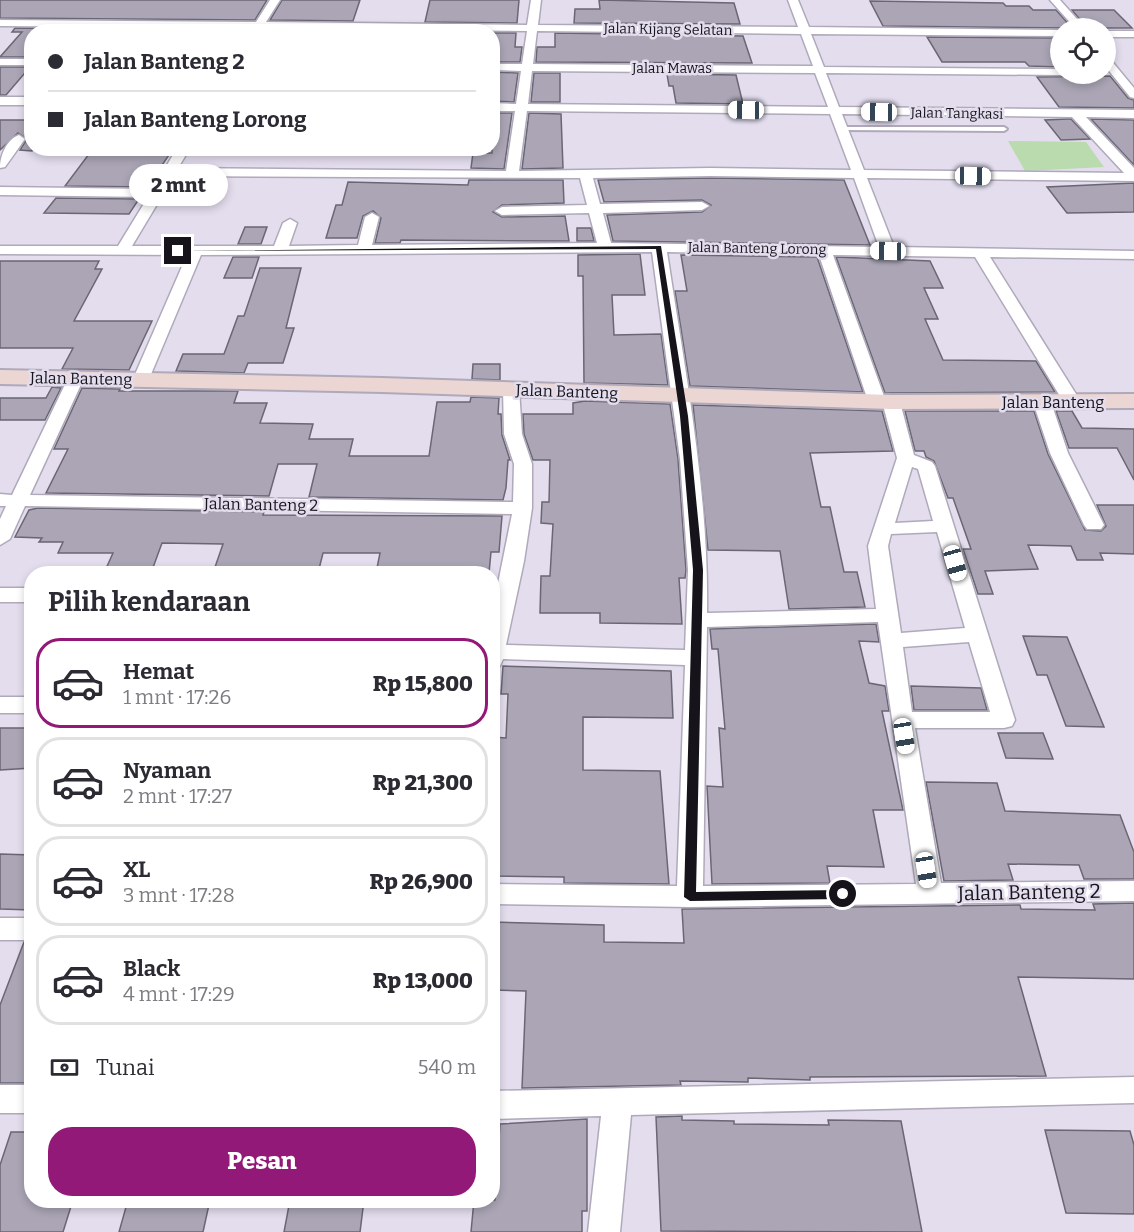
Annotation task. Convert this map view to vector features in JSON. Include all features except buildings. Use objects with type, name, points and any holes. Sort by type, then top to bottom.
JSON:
[{"type":"street","points":[[260,24],[274,0]]},
{"type":"street","points":[[512,175],[536,0]]},
{"type":"street","points":[[793,0],[888,251]]},
{"type":"street","points":[[1055,0],[1071,18]]},
{"type":"street","name":"Jalan Kijang Selatan","points":[[0,23],[43,24]]},
{"type":"street","name":"Jalan Kijang Selatan","points":[[500,28],[1050,33]]},
{"type":"street","points":[[1116,34],[1134,34]]},
{"type":"street","points":[[0,62],[24,62]]},
{"type":"street","name":"Jalan Mawas","points":[[500,67],[1050,72]]},
{"type":"street","points":[[1116,73],[1134,73]]},
{"type":"street","points":[[1116,78],[1134,95]]},
{"type":"street","points":[[0,101],[24,101]]},
{"type":"street","name":"Jalan Tangkasi","points":[[500,107],[1134,114]]},
{"type":"street","points":[[1076,114],[1134,177]]},
{"type":"street","points":[[0,139],[24,139]]},
{"type":"street","points":[[0,164],[24,140]]},
{"type":"street","points":[[122,251],[179,156]]},
{"type":"street","points":[[1118,159],[1134,158]]},
{"type":"street","points":[[169,172],[1134,177]]},
{"type":"street","points":[[585,173],[606,246]]},
{"type":"street","points":[[0,190],[157,193]]},
{"type":"street","points":[[502,211],[702,206]]},
{"type":"street","points":[[364,249],[372,218]]},
{"type":"street","points":[[280,250],[290,223]]},
{"type":"street","name":"Jalan Banteng Lorong","points":[[0,249],[196,251],[606,246],[1134,255]]},
{"type":"street","points":[[659,247],[682,394],[698,570],[690,897]]},
{"type":"street","points":[[824,249],[906,458],[878,546],[886,615],[930,893]]},
{"type":"street","points":[[141,380],[196,251]]},
{"type":"street","points":[[980,253],[1072,402]]},
{"type":"street","name":"Jalan Banteng","points":[[0,377],[511,389],[884,401],[1134,401]]},
{"type":"street","points":[[0,539],[10,500],[76,378]]},
{"type":"street","points":[[500,595],[522,508],[523,464],[513,434],[511,389]]},
{"type":"street","points":[[1042,402],[1059,453],[1094,525]]},
{"type":"street","points":[[902,720],[1004,720],[926,466],[906,458]]},
{"type":"street","name":"Jalan Banteng 2","points":[[10,500],[522,508]]},
{"type":"street","points":[[884,529],[946,526]]},
{"type":"street","points":[[0,595],[24,595]]},
{"type":"street","points":[[698,620],[886,615]]},
{"type":"street","points":[[890,641],[977,634]]},
{"type":"street","points":[[500,656],[697,658]]},
{"type":"street","points":[[0,705],[24,705]]},
{"type":"street","name":"Jalan Banteng 2","points":[[500,894],[690,897],[1134,891]]},
{"type":"street","points":[[0,929],[24,929]]},
{"type":"street","points":[[500,1105],[1134,1090]]},
{"type":"street","points":[[0,1099],[24,1099]]},
{"type":"street","points":[[604,1232],[617,1103]]},
{"type":"lane","points":[[842,128],[1004,129]]},
{"type":"green space","points":[[1008,141],[1086,142],[1104,167],[1025,171]]},
{"type":"route","points":[[178,251],[659,247],[682,394],[698,570],[690,897],[843,894]]}]
